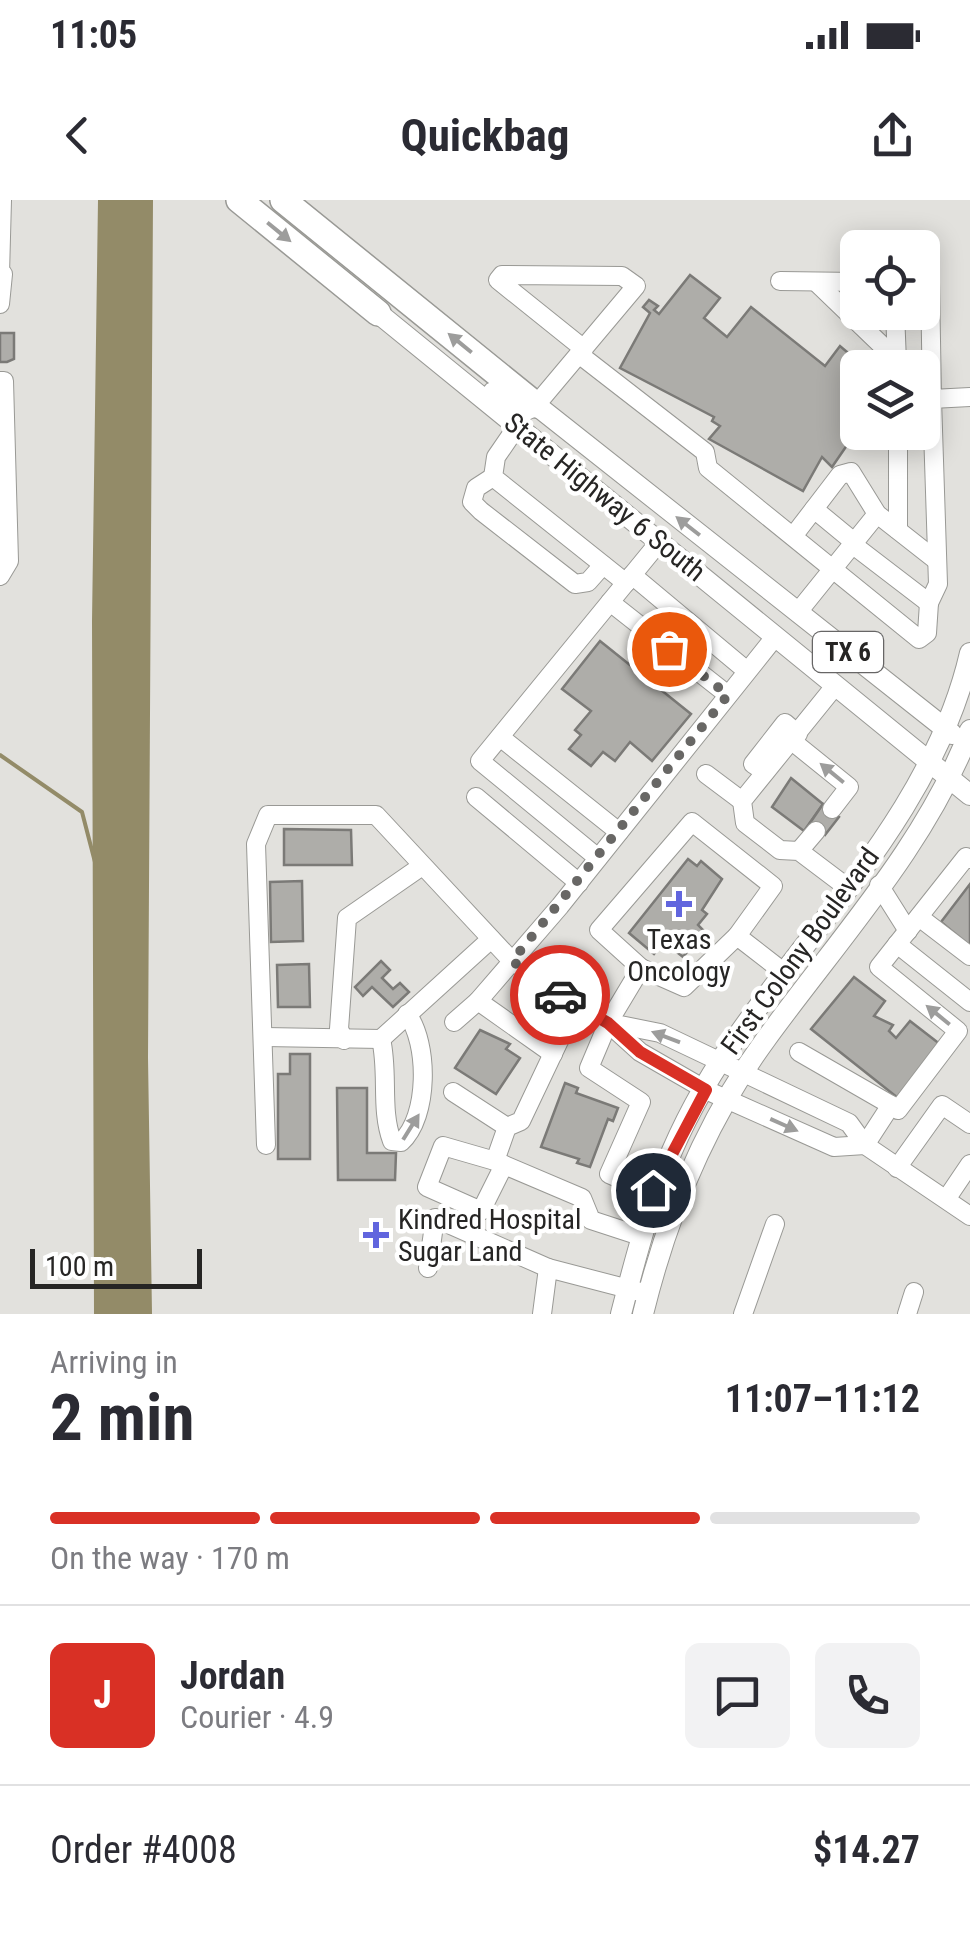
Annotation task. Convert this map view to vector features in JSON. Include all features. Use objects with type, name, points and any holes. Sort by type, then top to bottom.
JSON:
[{"type":"highway","name":"State Highway 6 South","points":[[239,200],[378,312]]},
{"type":"highway","name":"State Highway 6 South","points":[[283,200],[536,405]]},
{"type":"main road","name":"State Highway 6 South","points":[[378,312],[970,798]]},
{"type":"main road","points":[[469,386],[500,393],[526,410],[536,405]]},
{"type":"main road","name":"State Highway 6 South","points":[[536,405],[944,728],[968,740]]},
{"type":"main road","points":[[518,425],[531,422],[556,438],[583,442]]},
{"type":"main road","name":"First Colony Boulevard","points":[[639,1299],[640,1236],[652,1193],[720,1062],[848,888],[928,761],[944,728],[970,652]]},
{"type":"main road","name":"First Colony Boulevard","points":[[621,1314],[639,1299],[686,1182],[743,1073],[879,885],[949,778],[968,740]]},
{"type":"main road","points":[[919,825],[970,798]]},
{"type":"street","points":[[0,304],[2,200]]},
{"type":"street","points":[[536,405],[582,352],[636,286],[622,276],[502,274],[498,280],[582,352],[705,452],[708,468],[834,566],[919,639],[927,633],[930,604],[938,584],[931,450]]},
{"type":"street","points":[[780,281],[840,282]]},
{"type":"street","points":[[816,282],[883,350]]},
{"type":"street","points":[[0,381],[4,381],[9,561],[0,576]]},
{"type":"street","points":[[940,397],[970,396]]},
{"type":"street","points":[[493,478],[496,457],[518,425]]},
{"type":"street","points":[[898,450],[898,530]]},
{"type":"street","points":[[794,535],[840,475],[851,472],[876,514],[938,561]]},
{"type":"street","points":[[493,478],[603,566],[629,579],[748,671]]},
{"type":"street","points":[[493,478],[476,488],[472,502],[481,511],[575,584],[588,582],[603,566]]},
{"type":"street","points":[[814,509],[930,604]]},
{"type":"street","points":[[798,612],[876,514]]},
{"type":"street","points":[[598,858],[480,761],[660,541]]},
{"type":"street","points":[[610,602],[728,695]]},
{"type":"street","points":[[454,1022],[478,1001],[579,883],[775,638]]},
{"type":"street","points":[[795,738],[835,686]]},
{"type":"street","points":[[742,801],[765,772],[753,764],[786,723],[795,738],[849,787],[832,809]]},
{"type":"street","points":[[500,737],[619,832]]},
{"type":"street","points":[[706,774],[742,801],[745,824],[780,850],[799,851],[848,888]]},
{"type":"street","points":[[476,796],[579,883]]},
{"type":"street","points":[[266,1145],[256,844],[268,815],[376,815],[512,961],[576,1006],[608,1023],[640,1052],[706,1090],[834,1148],[865,1145]]},
{"type":"street","points":[[692,822],[773,886],[737,936],[684,987],[641,968],[599,930],[692,822]]},
{"type":"street","points":[[799,851],[816,830]]},
{"type":"street","points":[[800,1052],[898,1110],[958,1031],[879,967],[966,856],[970,859]]},
{"type":"street","points":[[344,1040],[338,1029],[347,918],[422,866]]},
{"type":"street","points":[[879,885],[908,930],[970,1002]]},
{"type":"street","points":[[908,930],[970,956]]},
{"type":"street","points":[[737,936],[786,974]]},
{"type":"street","points":[[265,1037],[381,1039],[491,939]]},
{"type":"street","points":[[641,968],[608,1023],[589,1068],[641,1102],[608,1174],[652,1193]]},
{"type":"street","points":[[478,1001],[553,1054]]},
{"type":"street","points":[[507,1127],[521,1121],[576,1006]]},
{"type":"street","points":[[381,1039],[388,1068],[386,1124],[392,1141],[402,1142],[420,1117],[420,1036],[407,1014]]},
{"type":"street","points":[[608,1023],[660,1033],[849,1122],[865,1145],[970,1216]]},
{"type":"street","points":[[453,1092],[507,1127]]},
{"type":"street","points":[[865,1145],[891,1105]]},
{"type":"street","points":[[898,1168],[942,1105],[970,1124]]},
{"type":"street","points":[[507,1127],[499,1163],[582,1198],[591,1220],[640,1236]]},
{"type":"street","points":[[947,1198],[970,1164]]},
{"type":"street","points":[[428,1268],[435,1218],[548,1268],[639,1299]]},
{"type":"street","points":[[743,1314],[775,1224]]},
{"type":"street","points":[[542,1314],[548,1268]]},
{"type":"street","points":[[907,1314],[914,1292]]},
{"type":"shaded area","points":[[98,200],[153,200],[148,1058],[152,1314],[94,1314],[92,621]]},
{"type":"building","points":[[690,275],[720,298],[704,318],[727,337],[751,307],[825,366],[840,346],[845,350],[840,350],[840,450],[844,450],[832,467],[822,457],[803,491],[709,439],[720,426],[712,421],[714,417],[620,368],[650,313],[643,307],[649,300],[658,306],[654,310],[659,314]]},
{"type":"building","points":[[0,333],[14,333],[14,359],[7,362],[0,362]]},
{"type":"building","points":[[600,641],[691,714],[652,761],[630,742],[615,761],[603,752],[591,766],[569,749],[581,735],[575,730],[591,711],[562,689]]},
{"type":"building","points":[[791,778],[823,804],[804,831],[772,807]]},
{"type":"building","points":[[823,804],[839,817],[825,835],[810,823]]},
{"type":"building","points":[[284,829],[351,830],[352,865],[284,865]]},
{"type":"building","name":"Texas Oncology","points":[[688,859],[697,866],[701,861],[722,879],[702,910],[707,914],[698,925],[704,931],[683,957],[664,942],[654,954],[629,933]]},
{"type":"building","points":[[302,881],[303,941],[271,942],[270,882]]},
{"type":"building","points":[[970,884],[970,946],[941,922]]},
{"type":"building","points":[[381,961],[390,970],[382,978],[393,989],[400,983],[409,992],[393,1007],[372,987],[363,996],[355,987]]},
{"type":"building","points":[[309,964],[310,1007],[278,1007],[277,965]]},
{"type":"building","points":[[854,977],[885,1001],[874,1016],[893,1025],[889,1031],[896,1038],[910,1021],[941,1045],[898,1098],[811,1029]]},
{"type":"building","points":[[480,1030],[510,1044],[506,1049],[520,1058],[496,1094],[455,1068]]},
{"type":"building","points":[[290,1054],[310,1054],[310,1159],[278,1159],[278,1074],[290,1074]]},
{"type":"building","points":[[565,1083],[578,1088],[576,1093],[618,1108],[613,1121],[608,1119],[590,1167],[577,1163],[579,1159],[541,1147]]},
{"type":"building","points":[[337,1088],[367,1088],[367,1153],[396,1153],[395,1180],[338,1180]]},
{"type":"waterway","points":[[0,755],[82,812],[96,866]]},
{"type":"way so far","points":[[560,995],[512,961],[728,695],[669,649]]},
{"type":"place","name":"Texas Oncology","points":[[679,904]]},
{"type":"place","name":"Kindred Hospital Sugar Land","points":[[376,1235]]},
{"type":"route","points":[[560,995],[608,1023],[640,1052],[693,1079],[706,1090],[674,1143],[653,1190]]}]
